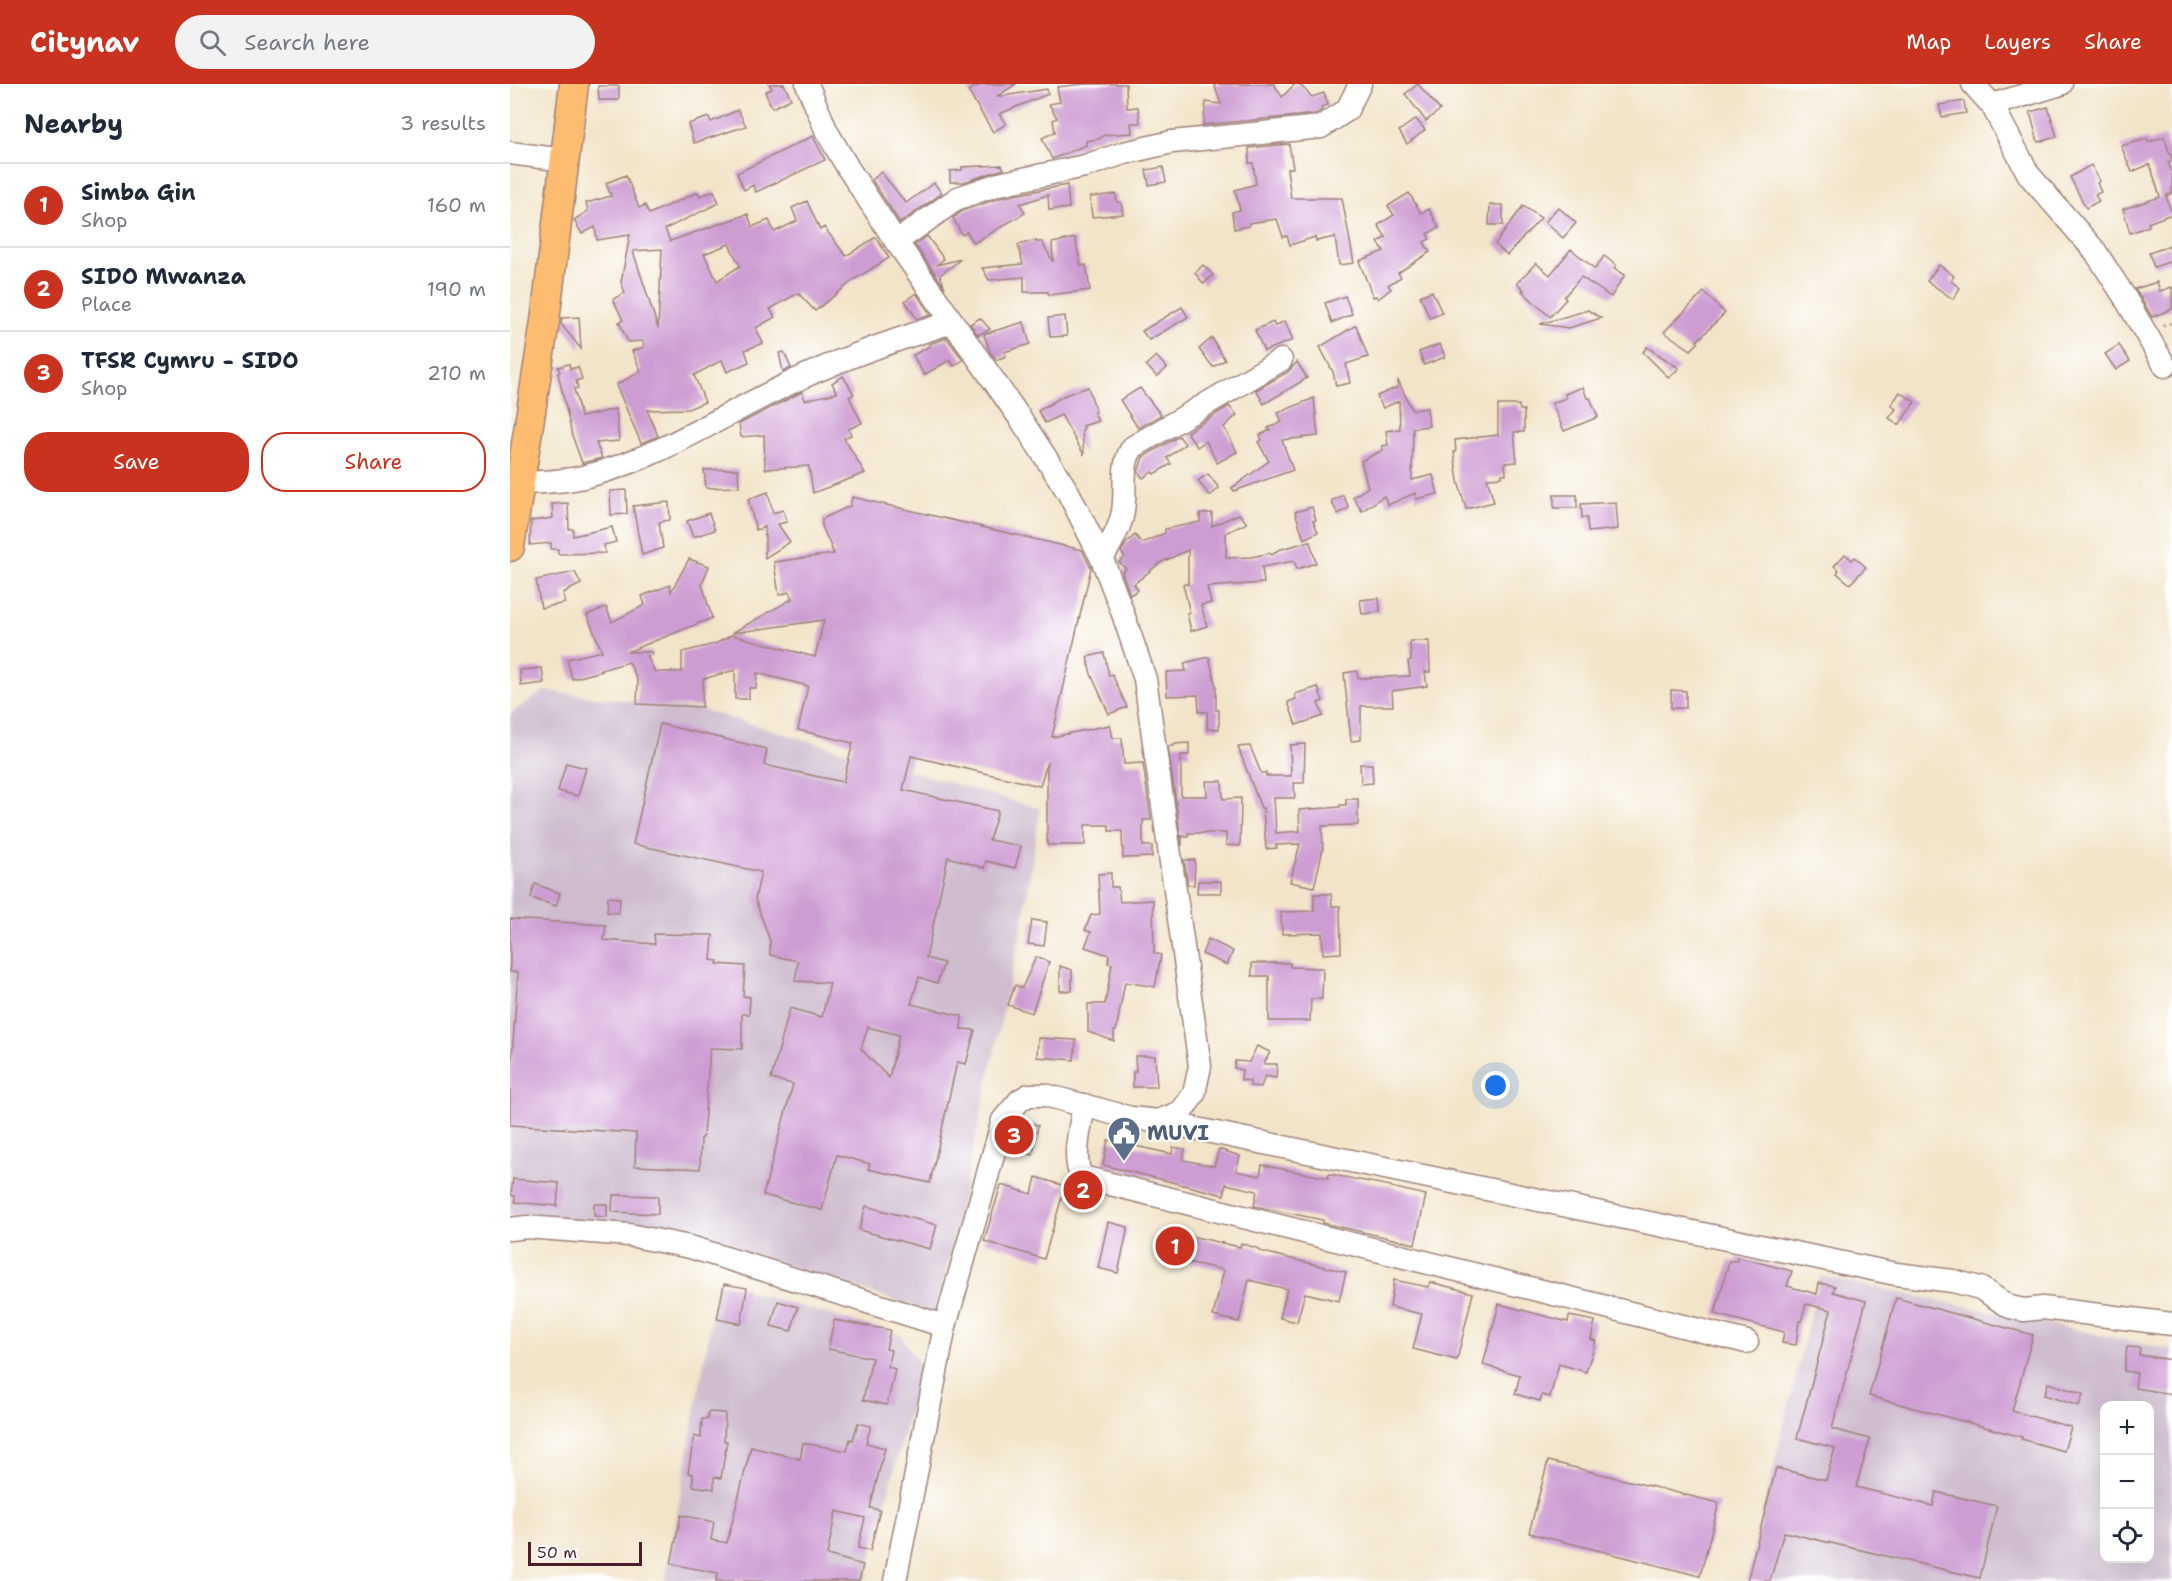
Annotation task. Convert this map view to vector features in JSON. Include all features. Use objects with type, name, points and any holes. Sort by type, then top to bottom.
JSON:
[{"type":"main road","points":[[510,547],[545,321],[574,84]]},
{"type":"street","points":[[807,84],[828,132],[843,159],[896,242],[1022,421],[1068,492],[1102,559],[1121,608],[1144,679],[1200,1066],[1194,1094],[1181,1112],[1158,1121]]},
{"type":"street","points":[[896,242],[958,198],[999,184],[1085,166],[1125,153],[1172,142],[1321,127],[1347,110],[1360,84]]},
{"type":"street","points":[[1973,84],[1992,105],[2029,175],[2095,252],[2165,366]]},
{"type":"street","points":[[1992,105],[2061,84]]},
{"type":"street","points":[[510,153],[564,160]]},
{"type":"street","points":[[520,483],[583,477],[626,464],[696,433],[775,390],[884,344],[952,322]]},
{"type":"street","points":[[1102,559],[1122,518],[1125,498],[1125,462],[1133,447],[1281,360]]},
{"type":"street","points":[[895,1581],[945,1326],[1003,1120],[1020,1100],[1029,1095],[1045,1095],[1131,1118],[1158,1121],[1896,1274],[1953,1281],[1980,1288],[2010,1307],[2024,1310],[2043,1308],[2172,1324]]},
{"type":"street","points":[[1084,1105],[1077,1159],[1077,1169],[1082,1177],[1747,1342]]},
{"type":"street","points":[[510,1229],[527,1227],[629,1234],[690,1247],[945,1326]]},
{"type":"shaded area","points":[[544,691],[703,710],[1040,809],[1024,915],[937,1314],[682,1232],[510,1215],[510,714]]},
{"type":"shaded area","points":[[1820,1276],[2172,1350],[2172,1581],[1746,1581]]},
{"type":"shaded area","points":[[718,1283],[901,1335],[921,1368],[865,1581],[665,1581]]},
{"type":"building","points":[[769,84],[784,84],[791,99],[772,108],[765,92],[772,89]]},
{"type":"building","points":[[981,84],[1016,84],[996,97],[1047,89],[1048,94],[999,114],[1006,124],[993,132],[968,91]]},
{"type":"building","points":[[1126,84],[1127,108],[1138,107],[1140,123],[1131,123],[1132,133],[1104,135],[1099,139],[1086,141],[1086,145],[1052,159],[1042,138],[1055,132],[1053,120],[1057,118],[1049,104],[1060,102],[1057,87]]},
{"type":"building","points":[[1214,84],[1274,84],[1282,97],[1295,84],[1299,84],[1312,97],[1324,93],[1328,105],[1321,107],[1322,110],[1316,114],[1203,125],[1206,102],[1221,104]]},
{"type":"building","points":[[1418,84],[1440,110],[1426,121],[1405,94]]},
{"type":"building","points":[[598,86],[619,86],[619,100],[599,100]]},
{"type":"building","points":[[1964,101],[1966,113],[1942,117],[1939,105]]},
{"type":"building","points":[[2048,107],[2057,137],[2038,142],[2030,112]]},
{"type":"building","points":[[738,110],[746,126],[694,143],[688,124],[709,117],[711,122]]},
{"type":"building","points":[[1416,119],[1425,130],[1407,144],[1399,131]]},
{"type":"building","points":[[813,136],[825,160],[756,192],[753,185],[744,190],[737,173]]},
{"type":"building","points":[[2164,137],[2172,160],[2168,162],[2172,173],[2172,193],[2166,196],[2172,214],[2130,233],[2123,209],[2160,197],[2150,164],[2132,172],[2121,146]]},
{"type":"building","points":[[1289,144],[1293,168],[1287,169],[1291,198],[1342,198],[1354,263],[1339,265],[1335,237],[1316,241],[1315,237],[1290,245],[1287,236],[1283,237],[1277,219],[1249,223],[1249,226],[1234,229],[1232,212],[1240,210],[1235,190],[1256,184],[1253,163],[1249,163],[1249,148]]},
{"type":"building","points":[[1002,165],[1004,169],[964,182],[950,182],[950,171],[962,170],[962,167]]},
{"type":"building","points":[[2091,165],[2100,181],[2097,183],[2101,192],[2095,195],[2099,201],[2086,208],[2070,177]]},
{"type":"building","points":[[1163,167],[1166,182],[1149,185],[1146,170]]},
{"type":"building","points":[[881,172],[906,203],[934,183],[942,193],[900,223],[872,180]]},
{"type":"building","points":[[626,175],[639,208],[645,205],[649,214],[698,192],[700,196],[714,191],[719,203],[665,229],[670,241],[748,214],[752,227],[769,220],[774,232],[797,221],[792,208],[807,201],[820,230],[824,227],[846,256],[876,237],[889,258],[855,279],[815,311],[798,293],[770,309],[775,317],[756,328],[763,343],[745,350],[749,362],[727,372],[722,360],[694,375],[705,402],[688,409],[647,410],[658,436],[641,443],[616,385],[641,371],[632,351],[644,347],[643,341],[628,342],[619,322],[623,320],[613,299],[625,293],[621,282],[630,235],[597,240],[595,227],[582,234],[574,220],[588,211],[586,203],[611,196],[606,183]],"holes":[[[729,244],[740,266],[717,281],[704,254]],[[662,249],[658,328],[633,251]]]},
{"type":"building","points":[[1067,185],[1069,208],[1049,210],[1048,195],[1020,204],[1025,213],[974,243],[967,232],[962,235],[953,218],[964,210],[1003,197]]},
{"type":"building","points":[[1409,193],[1421,213],[1429,209],[1439,228],[1427,234],[1430,239],[1424,242],[1430,252],[1398,273],[1401,277],[1388,285],[1391,289],[1378,299],[1376,296],[1373,297],[1359,261],[1384,251],[1378,242],[1386,237],[1378,225],[1394,215],[1388,206]]},
{"type":"building","points":[[1116,194],[1117,202],[1121,202],[1123,214],[1092,217],[1090,197]]},
{"type":"building","points":[[1490,205],[1503,205],[1503,225],[1489,225]]},
{"type":"building","points":[[1523,206],[1541,218],[1507,255],[1495,244]]},
{"type":"building","points":[[1558,207],[1576,223],[1563,238],[1545,222]]},
{"type":"building","points":[[927,236],[944,259],[936,265],[961,259],[940,275],[945,288],[915,245]]},
{"type":"building","points":[[1075,238],[1081,266],[1086,265],[1090,290],[1049,295],[1048,292],[1024,292],[1024,277],[989,280],[982,268],[1023,264],[1018,245],[1036,240],[1036,242],[1042,242],[1053,262],[1052,243]]},
{"type":"building","points":[[2169,246],[2172,261],[2154,267],[2149,253]]},
{"type":"building","points":[[1571,249],[1595,269],[1604,256],[1616,265],[1614,268],[1625,275],[1611,297],[1581,277],[1550,317],[1522,291],[1524,290],[1517,283],[1536,263],[1550,275]]},
{"type":"building","points":[[1203,265],[1213,275],[1204,284],[1195,273]]},
{"type":"building","points":[[1939,265],[1954,276],[1951,281],[1960,288],[1953,299],[1927,281]]},
{"type":"building","points":[[2157,282],[2160,291],[2172,287],[2172,309],[2152,317],[2135,289]]},
{"type":"building","points":[[1432,291],[1442,313],[1430,318],[1420,296]]},
{"type":"building","points":[[1704,292],[1725,313],[1691,350],[1664,332]]},
{"type":"building","points":[[916,293],[931,315],[917,319],[905,301]]},
{"type":"building","points":[[1345,296],[1352,314],[1332,323],[1325,303]]},
{"type":"building","points":[[1182,307],[1188,317],[1149,340],[1142,331]]},
{"type":"building","points":[[1588,310],[1601,318],[1569,328],[1540,324]]},
{"type":"building","points":[[1065,316],[1067,336],[1050,337],[1048,318]]},
{"type":"building","points":[[579,317],[581,349],[561,324],[562,318]]},
{"type":"building","points":[[980,318],[990,329],[978,335],[970,324]]},
{"type":"building","points":[[1285,321],[1293,340],[1264,351],[1255,330],[1273,322],[1275,326]]},
{"type":"building","points":[[1024,322],[1030,344],[1004,352],[1006,356],[996,360],[990,352],[984,334]]},
{"type":"building","points":[[1356,325],[1368,357],[1346,364],[1350,383],[1336,386],[1333,372],[1320,347]]},
{"type":"building","points":[[947,338],[963,360],[954,366],[950,360],[924,375],[913,355],[930,346],[929,344]]},
{"type":"building","points":[[1212,338],[1225,360],[1213,367],[1199,349]]},
{"type":"building","points":[[1440,344],[1445,357],[1424,365],[1419,352]]},
{"type":"building","points":[[2119,345],[2130,361],[2116,370],[2105,354]]},
{"type":"building","points":[[1647,347],[1679,368],[1669,378],[1643,352]]},
{"type":"building","points":[[784,352],[791,368],[783,372],[779,353]]},
{"type":"building","points":[[1156,356],[1167,368],[1157,377],[1146,365]]},
{"type":"building","points":[[1297,362],[1307,378],[1264,404],[1256,390],[1288,372]]},
{"type":"building","points":[[569,364],[570,369],[578,367],[582,379],[576,381],[578,388],[574,389],[581,417],[616,409],[619,441],[596,443],[602,458],[582,463],[572,435],[558,373],[560,372],[558,367]]},
{"type":"building","points":[[843,376],[854,394],[849,397],[862,423],[849,429],[851,435],[844,438],[865,473],[813,493],[809,466],[765,469],[764,435],[741,437],[739,424],[802,392],[805,400],[837,393],[832,383]]},
{"type":"building","points":[[1398,380],[1412,410],[1427,408],[1429,426],[1413,428],[1412,480],[1433,475],[1438,494],[1416,499],[1415,493],[1388,505],[1384,496],[1362,511],[1353,497],[1368,487],[1361,461],[1383,450],[1382,446],[1388,445],[1386,431],[1400,429],[1399,401],[1383,408],[1377,396],[1398,387]]},
{"type":"building","points":[[1088,387],[1098,421],[1083,426],[1084,455],[1061,415],[1045,423],[1038,411],[1065,395]]},
{"type":"building","points":[[1583,387],[1598,417],[1564,431],[1552,403],[1566,398],[1565,394]]},
{"type":"building","points":[[1140,388],[1161,415],[1138,428],[1120,400]]},
{"type":"building","points":[[1900,392],[1915,402],[1899,425],[1889,418],[1896,409],[1891,405]]},
{"type":"building","points":[[1314,398],[1318,436],[1282,440],[1293,470],[1234,491],[1232,488],[1269,461],[1258,442],[1262,440],[1260,435],[1270,430],[1268,428],[1282,422],[1278,413]]},
{"type":"building","points":[[1498,405],[1519,405],[1520,410],[1524,410],[1524,432],[1514,432],[1517,462],[1505,463],[1506,474],[1502,474],[1502,477],[1487,478],[1494,502],[1466,509],[1458,481],[1454,452],[1456,452],[1455,440],[1498,435]]},
{"type":"building","points":[[1229,406],[1237,415],[1224,427],[1237,452],[1217,463],[1206,441],[1197,447],[1187,432]]},
{"type":"building","points":[[1179,436],[1185,444],[1167,458],[1171,464],[1143,478],[1138,472],[1143,457]]},
{"type":"building","points":[[738,469],[739,487],[706,488],[704,470]]},
{"type":"building","points":[[1208,474],[1219,488],[1210,496],[1198,481]]},
{"type":"building","points":[[626,490],[627,514],[611,515],[610,491]]},
{"type":"building","points":[[768,492],[773,513],[783,510],[787,522],[778,524],[790,542],[765,558],[765,527],[756,530],[748,499]]},
{"type":"building","points":[[1343,495],[1349,508],[1338,514],[1331,501]]},
{"type":"building","points":[[1554,495],[1577,495],[1577,508],[1554,508]]},
{"type":"building","points":[[852,497],[1082,550],[1091,568],[1052,737],[1110,725],[1113,738],[1122,738],[1124,764],[1143,763],[1151,820],[1143,820],[1143,846],[1152,846],[1152,857],[1123,858],[1122,831],[1109,831],[1109,825],[1085,825],[1085,845],[1047,845],[1047,762],[1040,786],[911,756],[903,790],[998,811],[989,840],[1021,846],[1015,868],[986,861],[984,868],[948,857],[926,958],[944,963],[937,983],[919,977],[911,1004],[962,1016],[961,1029],[975,1030],[966,1064],[957,1062],[930,1183],[868,1169],[870,1164],[837,1155],[822,1210],[763,1195],[793,1084],[771,1079],[790,1008],[822,1017],[830,983],[795,981],[798,961],[770,955],[770,941],[755,899],[761,872],[633,844],[660,724],[767,749],[764,765],[843,782],[853,743],[798,730],[808,686],[757,673],[756,688],[749,688],[749,699],[735,699],[735,670],[703,679],[702,707],[637,704],[638,682],[629,662],[572,679],[567,659],[602,651],[587,615],[606,607],[612,622],[645,605],[642,596],[670,585],[671,592],[689,559],[709,566],[702,584],[712,618],[627,652],[652,652],[652,655],[647,656],[655,672],[682,672],[682,652],[715,644],[732,635],[815,657],[824,620],[732,633],[792,599],[789,592],[779,595],[774,562],[834,554],[822,526],[822,519],[850,506]],"holes":[[[868,1027],[899,1035],[889,1078],[861,1049]]]},
{"type":"building","points":[[669,502],[670,520],[659,522],[663,548],[642,555],[633,506]]},
{"type":"building","points":[[1616,502],[1618,529],[1588,532],[1587,518],[1582,518],[1581,504]]},
{"type":"building","points":[[568,503],[569,529],[573,529],[573,536],[612,527],[616,542],[604,545],[605,553],[558,554],[558,549],[551,549],[551,543],[530,545],[531,521],[553,518],[552,504]]},
{"type":"building","points":[[1312,507],[1316,520],[1313,521],[1318,532],[1304,539],[1295,512]]},
{"type":"building","points":[[709,513],[715,530],[693,537],[687,521]]},
{"type":"building","points":[[1200,513],[1212,513],[1212,526],[1239,514],[1247,523],[1226,533],[1226,558],[1251,557],[1270,553],[1272,555],[1278,550],[1310,541],[1316,563],[1297,569],[1294,561],[1262,567],[1264,583],[1207,587],[1211,603],[1201,605],[1207,626],[1191,631],[1187,613],[1190,613],[1183,584],[1188,584],[1188,550],[1160,563],[1134,584],[1138,590],[1130,595],[1122,572],[1126,569],[1119,562],[1125,557],[1121,552],[1135,535],[1142,543],[1165,533],[1165,529],[1200,522]]},
{"type":"building","points":[[1845,554],[1852,560],[1855,557],[1866,567],[1850,584],[1837,573],[1839,570],[1834,566]]},
{"type":"building","points":[[575,572],[581,584],[563,593],[565,603],[541,608],[536,580]]},
{"type":"building","points":[[1379,598],[1380,612],[1362,614],[1360,600]]},
{"type":"building","points":[[1410,641],[1429,641],[1430,672],[1425,672],[1427,686],[1392,691],[1393,706],[1361,706],[1361,740],[1351,741],[1344,673],[1357,671],[1358,678],[1410,676],[1408,661],[1411,660]]},
{"type":"building","points":[[1104,653],[1109,676],[1112,674],[1127,707],[1109,714],[1091,674],[1087,657]]},
{"type":"building","points":[[1209,657],[1216,686],[1219,729],[1207,729],[1207,712],[1199,712],[1198,695],[1167,696],[1166,672],[1186,671],[1184,663]]},
{"type":"building","points":[[542,668],[544,683],[521,686],[520,670]]},
{"type":"building","points":[[1318,687],[1323,701],[1318,703],[1323,716],[1296,725],[1288,702],[1296,699],[1295,694]]},
{"type":"building","points":[[1671,690],[1686,691],[1686,708],[1671,708]]},
{"type":"building","points":[[1189,743],[1189,755],[1181,755],[1181,796],[1207,796],[1206,781],[1222,781],[1223,799],[1241,798],[1240,846],[1226,845],[1226,833],[1188,833],[1188,837],[1182,836],[1182,846],[1168,746]]},
{"type":"building","points":[[1305,744],[1304,783],[1294,783],[1295,798],[1274,798],[1276,833],[1300,831],[1299,810],[1340,807],[1340,805],[1346,805],[1346,799],[1358,799],[1358,825],[1322,826],[1323,849],[1314,887],[1290,882],[1300,844],[1276,845],[1277,848],[1266,849],[1263,808],[1261,808],[1238,747],[1250,746],[1261,773],[1266,773],[1266,776],[1291,776],[1290,745]]},
{"type":"building","points":[[566,763],[586,768],[578,796],[558,791]]},
{"type":"building","points":[[1360,764],[1372,764],[1373,783],[1361,784]]},
{"type":"building","points":[[1184,860],[1195,860],[1194,885],[1188,885]]},
{"type":"building","points":[[1111,873],[1111,887],[1118,887],[1120,902],[1153,900],[1154,953],[1161,955],[1155,987],[1125,982],[1116,1031],[1114,1031],[1114,1041],[1088,1032],[1088,1004],[1105,1004],[1112,964],[1108,963],[1109,955],[1085,947],[1091,932],[1085,930],[1091,915],[1100,914],[1098,874]]},
{"type":"building","points":[[1198,881],[1221,881],[1221,893],[1197,893]]},
{"type":"building","points":[[535,884],[560,893],[556,906],[531,898]]},
{"type":"building","points":[[1314,894],[1331,894],[1332,906],[1340,906],[1341,953],[1323,954],[1322,933],[1282,934],[1281,912],[1314,911]]},
{"type":"building","points":[[608,897],[620,898],[619,913],[607,912]]},
{"type":"building","points":[[510,919],[606,925],[604,940],[655,944],[654,934],[713,935],[711,960],[718,961],[717,964],[745,966],[743,996],[750,997],[749,1014],[742,1014],[742,1049],[710,1048],[700,1169],[635,1166],[636,1133],[510,1125],[510,1086],[518,972],[510,972]]},
{"type":"building","points":[[1032,920],[1047,922],[1044,946],[1028,944]]},
{"type":"building","points":[[1208,939],[1233,951],[1227,965],[1202,954]]},
{"type":"building","points":[[1036,957],[1049,962],[1032,1013],[1008,1005],[1015,985],[1022,988]]},
{"type":"building","points":[[1252,963],[1290,963],[1290,967],[1323,968],[1322,999],[1311,999],[1310,1021],[1269,1021],[1269,976],[1252,976]]},
{"type":"building","points":[[1060,966],[1072,970],[1072,991],[1060,991]]},
{"type":"building","points":[[1038,1038],[1076,1040],[1074,1060],[1037,1057]]},
{"type":"building","points":[[1257,1046],[1270,1052],[1264,1064],[1277,1064],[1276,1078],[1265,1076],[1261,1087],[1250,1086],[1250,1081],[1241,1080],[1242,1070],[1234,1068],[1235,1061],[1249,1062]]},
{"type":"building","points":[[1135,1056],[1155,1056],[1157,1087],[1133,1087],[1133,1072],[1136,1072]]},
{"type":"building","points":[[1020,1121],[1038,1125],[1033,1155],[1009,1149],[1015,1126]]},
{"type":"building","points":[[1108,1140],[1172,1154],[1173,1147],[1185,1149],[1183,1160],[1214,1166],[1219,1149],[1240,1156],[1236,1171],[1260,1176],[1262,1165],[1328,1178],[1329,1174],[1426,1195],[1415,1244],[1323,1223],[1323,1220],[1254,1206],[1257,1191],[1226,1184],[1224,1195],[1103,1165]]},
{"type":"building","points":[[1036,1177],[1065,1186],[1044,1259],[984,1241],[1001,1185],[1032,1194]]},
{"type":"building","points":[[513,1179],[559,1183],[557,1206],[515,1202],[515,1196],[511,1195]]},
{"type":"building","points":[[613,1195],[658,1196],[658,1214],[612,1212]]},
{"type":"building","points":[[594,1204],[607,1204],[607,1217],[594,1216]]},
{"type":"building","points":[[866,1206],[937,1225],[930,1249],[859,1230]]},
{"type":"building","points":[[1108,1222],[1128,1227],[1118,1273],[1098,1268]]},
{"type":"building","points":[[1164,1230],[1240,1247],[1241,1243],[1259,1249],[1259,1251],[1346,1272],[1339,1301],[1305,1293],[1297,1322],[1280,1318],[1287,1289],[1249,1280],[1239,1322],[1213,1316],[1224,1270],[1159,1256]]},
{"type":"building","points":[[1737,1257],[1792,1271],[1787,1286],[1817,1294],[1819,1283],[1835,1286],[1833,1292],[1866,1301],[1832,1429],[1870,1439],[1856,1487],[1933,1506],[1936,1492],[1997,1506],[1980,1578],[1784,1532],[1770,1581],[1747,1581],[1776,1468],[1826,1480],[1835,1448],[1797,1438],[1831,1310],[1806,1304],[1801,1321],[1799,1321],[1796,1345],[1782,1343],[1784,1332],[1715,1314],[1729,1261],[1737,1261]]},
{"type":"building","points":[[1394,1280],[1428,1287],[1430,1282],[1473,1293],[1457,1360],[1413,1349],[1422,1314],[1390,1307]]},
{"type":"building","points":[[724,1284],[747,1288],[741,1324],[717,1319]]},
{"type":"building","points":[[1896,1298],[2033,1335],[2012,1411],[2071,1427],[2064,1451],[2021,1439],[2022,1437],[1869,1396]]},
{"type":"building","points":[[778,1301],[798,1307],[791,1331],[771,1326]]},
{"type":"building","points":[[1499,1304],[1568,1322],[1569,1316],[1595,1321],[1591,1339],[1596,1341],[1586,1372],[1559,1364],[1550,1397],[1542,1395],[1540,1401],[1515,1394],[1520,1375],[1483,1365]]},
{"type":"building","points":[[834,1320],[890,1330],[886,1349],[891,1350],[888,1367],[895,1369],[887,1405],[863,1400],[872,1358],[828,1349]]},
{"type":"building","points":[[2127,1347],[2140,1348],[2139,1355],[2172,1360],[2172,1394],[2135,1388],[2137,1373],[2124,1371]]},
{"type":"building","points":[[2048,1383],[2083,1394],[2079,1406],[2044,1395]]},
{"type":"building","points":[[708,1412],[725,1413],[724,1441],[727,1441],[721,1478],[714,1477],[714,1489],[693,1486],[693,1474],[688,1473],[694,1436],[701,1438],[702,1419],[708,1419]]},
{"type":"building","points":[[858,1423],[871,1426],[866,1443],[885,1448],[870,1508],[880,1510],[870,1551],[858,1548],[865,1518],[836,1511],[827,1555],[863,1565],[859,1581],[716,1581],[718,1573],[671,1564],[681,1515],[714,1522],[711,1540],[727,1543],[751,1447],[800,1459],[803,1443],[847,1451]]},
{"type":"building","points":[[1548,1461],[1719,1503],[1700,1576],[1529,1533]]},
{"type":"place","name":"TFSR Cymru - SIDO","points":[[1014,1135]]},
{"type":"place","name":"MUVI","points":[[1124,1162]]},
{"type":"place","name":"SIDO Mwanza","points":[[1083,1190]]},
{"type":"place","name":"Simba Gin","points":[[1175,1246]]}]
